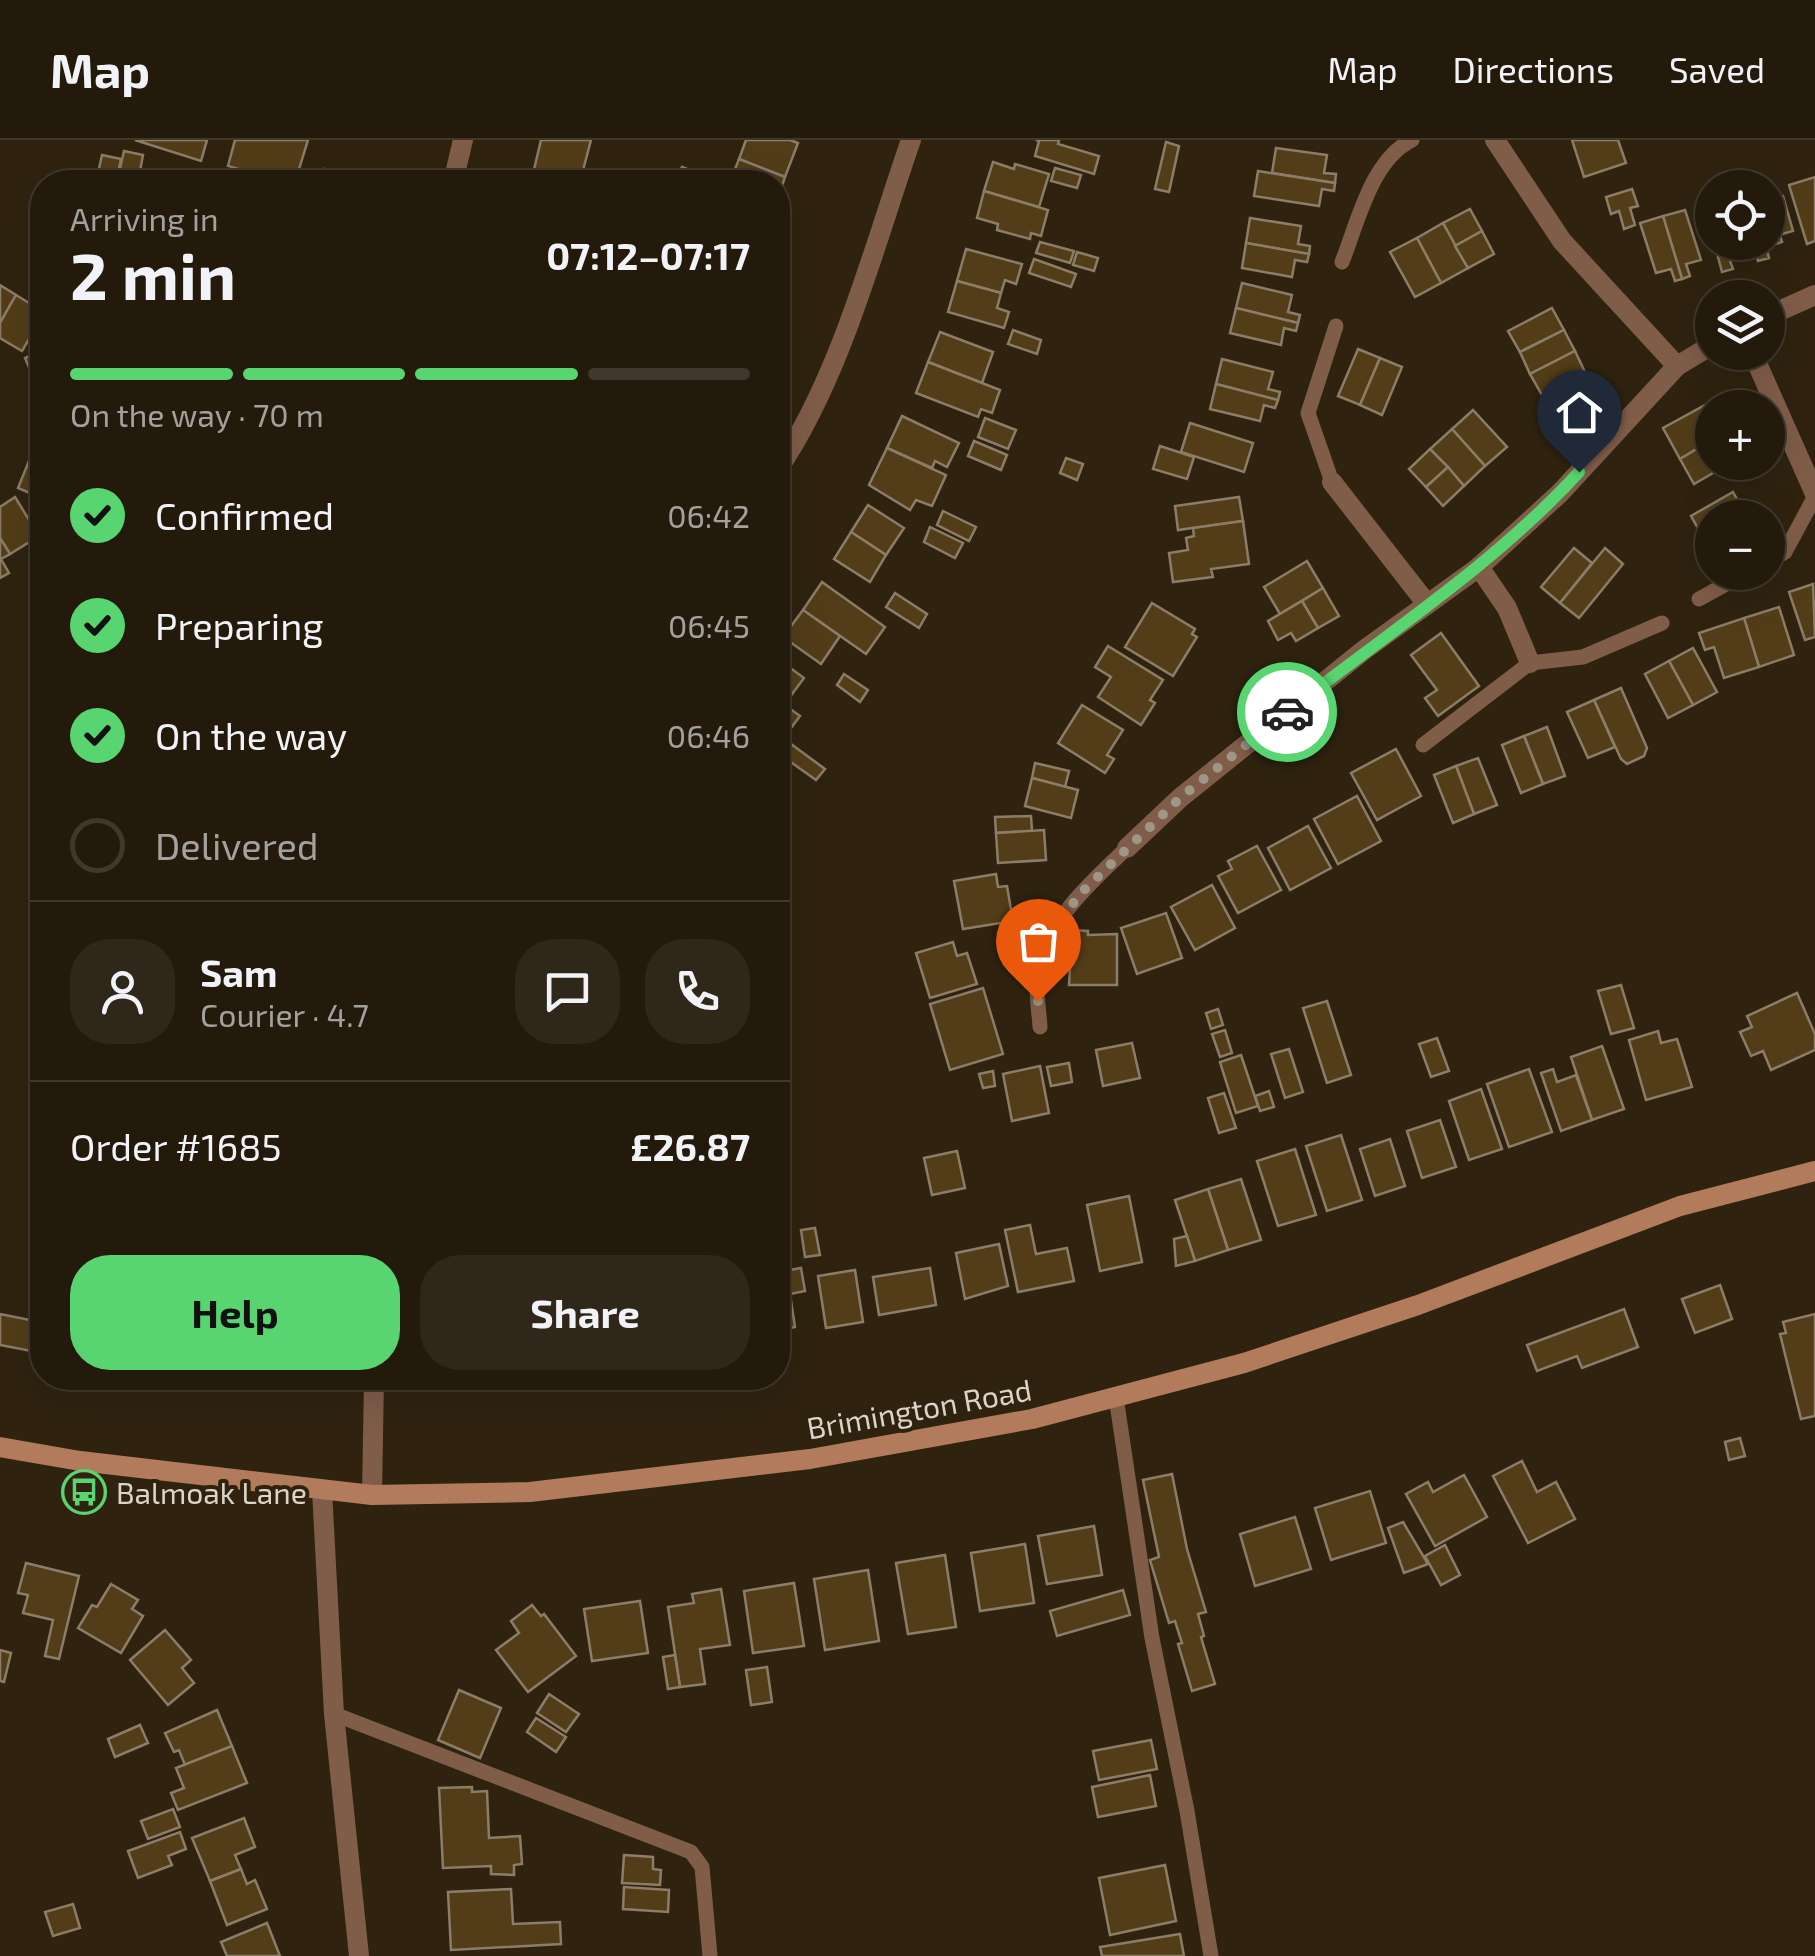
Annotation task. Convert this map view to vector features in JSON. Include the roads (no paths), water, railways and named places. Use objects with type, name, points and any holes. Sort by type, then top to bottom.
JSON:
[{"type":"main road","name":"Brimington Road","points":[[0,1447],[80,1462],[372,1494],[530,1492],[810,1460],[1032,1419],[1244,1363],[1418,1305],[1680,1206],[1815,1171]]},
{"type":"street","points":[[456,170],[463,140]]},
{"type":"street","points":[[790,451],[801,435],[850,317],[910,140]]},
{"type":"street","points":[[1494,140],[1562,241],[1677,366]]},
{"type":"street","points":[[1785,308],[1815,295]]},
{"type":"street","points":[[1127,848],[1180,798],[1479,567],[1560,493],[1677,366],[1695,355]]},
{"type":"street","points":[[1760,370],[1815,495]]},
{"type":"street","points":[[1332,482],[1427,604]]},
{"type":"street","points":[[1479,567],[1507,608],[1530,663]]},
{"type":"street","points":[[372,1494],[374,1390]]},
{"type":"street","points":[[322,1490],[334,1714],[360,1956]]},
{"type":"lane","points":[[1342,262],[1372,186],[1394,149],[1412,140]]},
{"type":"lane","points":[[1332,482],[1308,413],[1336,326]]},
{"type":"lane","points":[[1785,552],[1815,495]]},
{"type":"lane","points":[[1699,599],[1715,590]]},
{"type":"lane","points":[[1423,745],[1530,663],[1583,658],[1662,623]]},
{"type":"lane","points":[[1040,1028],[1037,974],[1052,930],[1082,892],[1127,848]]},
{"type":"lane","points":[[1116,1397],[1152,1638],[1211,1956]]},
{"type":"lane","points":[[334,1714],[692,1852],[702,1867],[710,1956]]},
{"type":"place","name":"Balmoak Lane","points":[[84,1492]]}]
